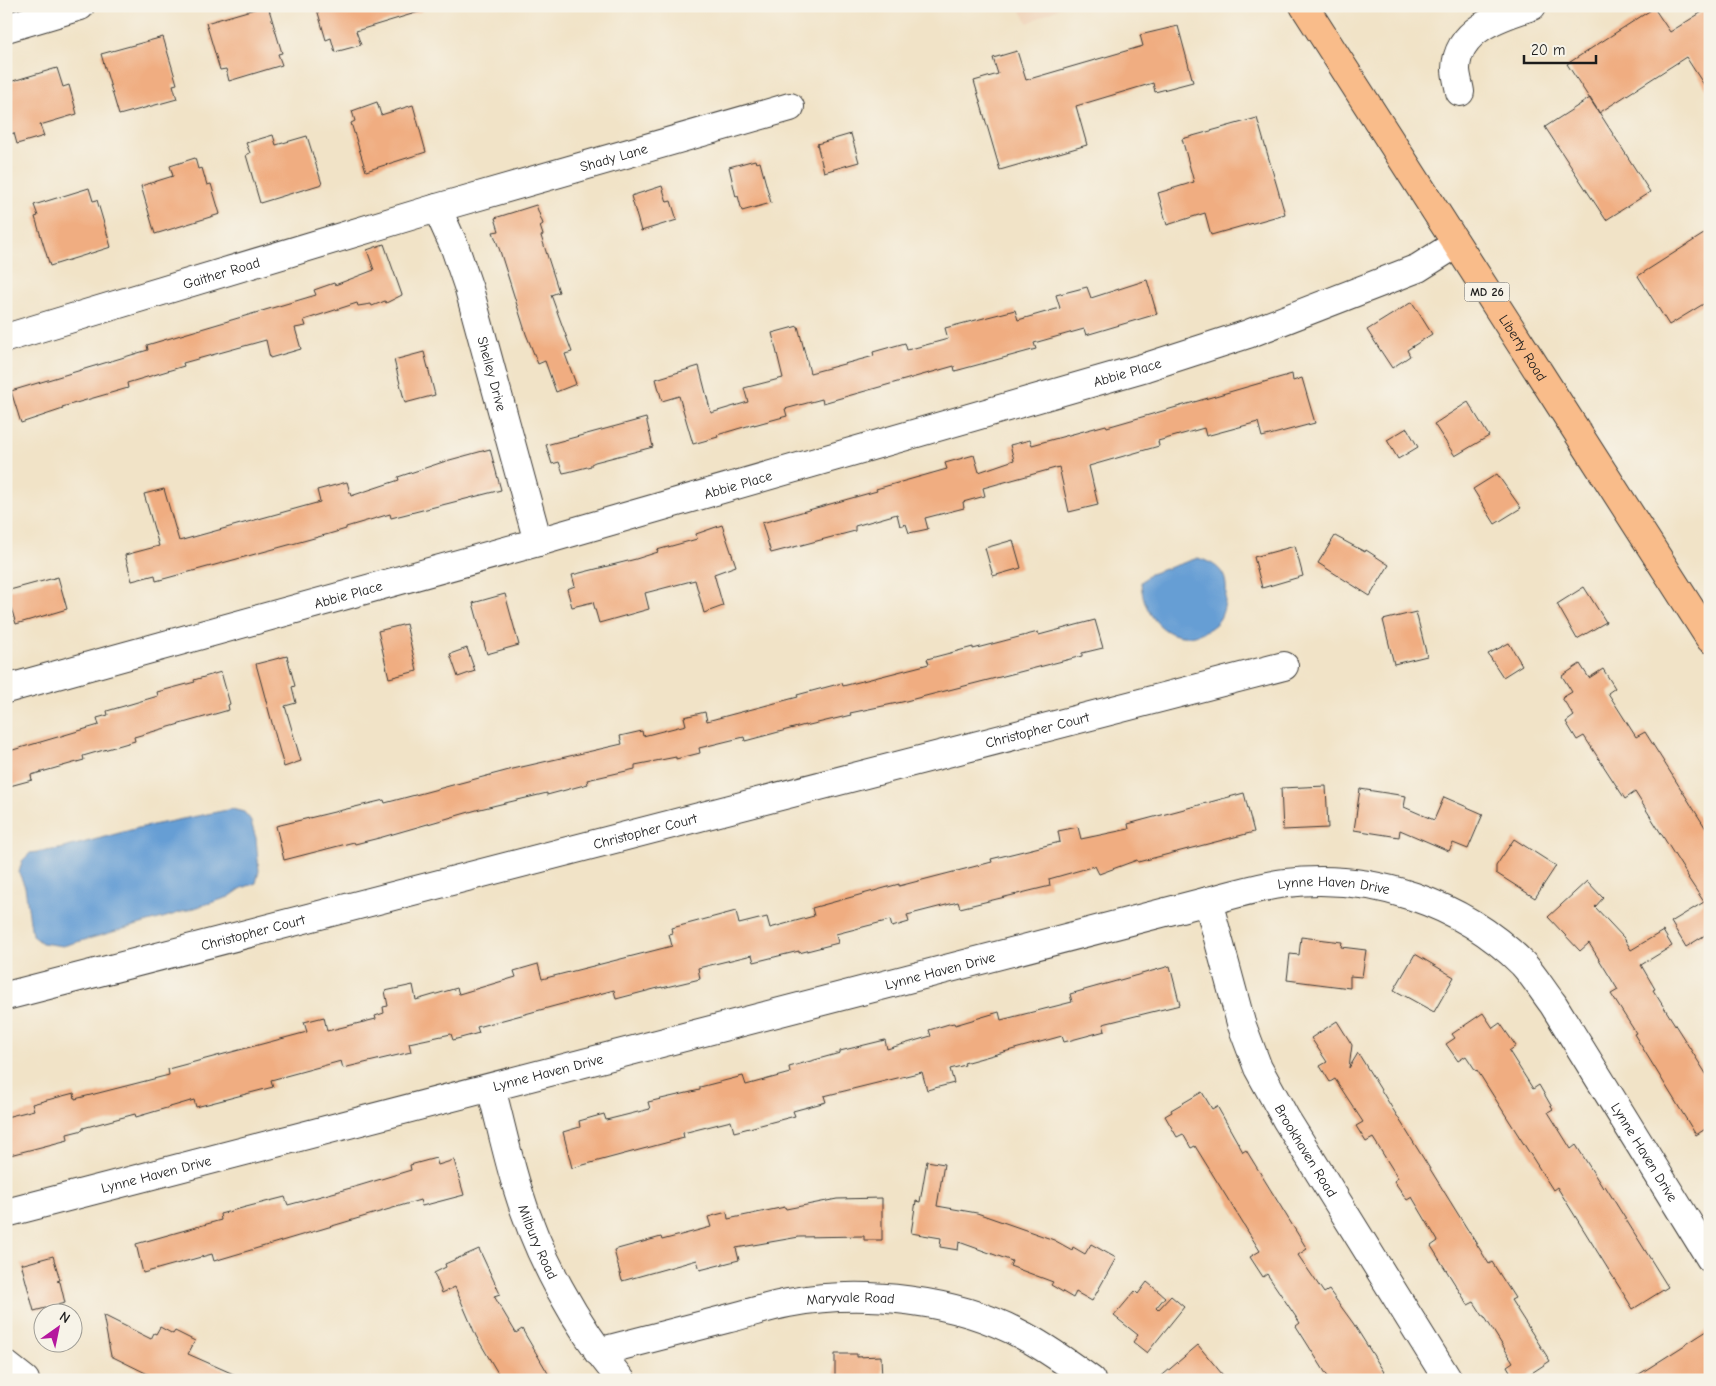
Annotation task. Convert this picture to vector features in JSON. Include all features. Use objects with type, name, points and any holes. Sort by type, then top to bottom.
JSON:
[{"type":"main road","name":"Liberty Road","points":[[1304,6],[1710,639]]},
{"type":"street","points":[[6,28],[80,6]]},
{"type":"street","points":[[1460,92],[1456,69],[1459,54],[1467,38],[1483,25],[1532,6]]},
{"type":"street","name":"Shady Lane","points":[[438,208],[790,107]]},
{"type":"street","name":"Gaither Road","points":[[8,330],[438,208]]},
{"type":"street","name":"Shelley Drive","points":[[438,208],[455,248],[469,289],[538,542]]},
{"type":"street","name":"Abbie Place","points":[[6,689],[538,542],[1146,367],[1248,334],[1418,268],[1456,244]]},
{"type":"street","name":"Christopher Court","points":[[6,996],[1284,666]]},
{"type":"street","name":"Lynne Haven Drive","points":[[6,1213],[1208,901],[1285,883],[1330,881],[1373,885],[1418,897],[1452,913],[1487,935],[1524,965],[1553,1004],[1710,1258]]},
{"type":"street","name":"Brookhaven Road","points":[[1208,901],[1241,1023],[1258,1068],[1286,1120],[1448,1380]]},
{"type":"street","name":"Milbury Road","points":[[491,1088],[517,1188],[546,1262],[569,1305],[598,1352],[621,1380]]},
{"type":"street","name":"Maryvale Road","points":[[598,1352],[788,1303],[831,1298],[878,1298],[928,1303],[974,1315],[1023,1335],[1063,1359],[1090,1380]]},
{"type":"street","points":[[6,1365],[25,1380]]},
{"type":"shaded area","points":[[1018,6],[1063,6],[1028,23]]},
{"type":"water","points":[[1198,558],[1216,566],[1223,575],[1226,597],[1223,611],[1217,622],[1206,631],[1189,636],[1177,635],[1167,631],[1151,615],[1142,594],[1141,582],[1150,574]]},
{"type":"water","points":[[232,809],[244,812],[250,819],[256,838],[259,871],[256,883],[242,888],[229,897],[63,946],[42,943],[32,935],[25,887],[19,873],[22,861],[30,853],[60,849],[138,828]]},
{"type":"building","points":[[268,6],[282,53],[278,54],[282,65],[229,81],[226,69],[220,70],[206,23]]},
{"type":"building","points":[[316,6],[421,6],[422,11],[356,31],[361,45],[335,52],[331,38],[326,40]]},
{"type":"building","points":[[1710,7],[1710,94],[1686,57],[1599,113],[1567,64],[1654,8],[1670,32]]},
{"type":"building","points":[[1178,26],[1193,82],[1155,92],[1153,83],[1076,106],[1087,145],[1000,170],[974,81],[998,74],[993,58],[1017,51],[1026,80],[1143,46],[1140,35]]},
{"type":"building","points":[[163,37],[177,84],[173,85],[177,99],[119,115],[101,54]]},
{"type":"building","points":[[57,68],[63,87],[69,85],[77,114],[40,125],[44,136],[17,144],[14,133],[9,134],[6,123],[6,83]]},
{"type":"building","points":[[1590,98],[1650,192],[1606,220],[1545,127]]},
{"type":"building","points":[[377,102],[381,115],[413,105],[426,152],[366,171],[351,123],[355,121],[352,111]]},
{"type":"building","points":[[1257,118],[1285,214],[1211,235],[1205,213],[1167,225],[1158,193],[1194,182],[1182,139]]},
{"type":"building","points":[[851,134],[859,162],[824,172],[817,144]]},
{"type":"building","points":[[273,135],[276,145],[307,136],[322,184],[260,203],[246,155],[250,153],[246,143]]},
{"type":"building","points":[[195,158],[198,169],[202,168],[207,185],[211,184],[220,214],[155,234],[141,186],[173,176],[170,166]]},
{"type":"building","points":[[755,160],[756,163],[760,162],[771,203],[742,211],[738,196],[736,197],[729,167]]},
{"type":"building","points":[[662,186],[667,202],[671,201],[677,220],[641,231],[631,196]]},
{"type":"building","points":[[89,188],[93,201],[97,200],[111,247],[50,266],[35,217],[38,216],[34,205]]},
{"type":"building","points":[[536,205],[543,224],[540,226],[543,235],[541,236],[559,292],[551,295],[572,352],[565,354],[576,384],[556,392],[545,361],[538,364],[526,334],[493,232],[499,231],[495,218]]},
{"type":"building","points":[[1710,230],[1710,300],[1669,325],[1638,276]]},
{"type":"building","points":[[384,244],[402,295],[386,303],[385,301],[372,306],[371,304],[358,306],[357,303],[304,320],[306,326],[295,328],[301,349],[270,358],[266,340],[183,363],[184,366],[127,383],[128,388],[62,407],[63,409],[21,423],[11,391],[148,350],[147,345],[316,295],[314,290],[334,283],[335,285],[374,270],[367,250]]},
{"type":"building","points":[[1147,280],[1157,314],[1086,335],[1084,329],[1034,343],[1036,349],[955,371],[954,366],[823,403],[822,399],[785,409],[787,416],[717,435],[718,437],[693,444],[679,396],[662,401],[656,379],[699,366],[711,413],[748,402],[744,388],[783,378],[772,333],[798,326],[810,373],[874,356],[873,352],[905,343],[907,350],[948,339],[945,328],[1015,310],[1018,320],[1060,308],[1056,295],[1087,287],[1091,298]]},
{"type":"building","points":[[1412,302],[1432,334],[1407,350],[1410,356],[1392,368],[1367,330]]},
{"type":"building","points":[[424,352],[435,395],[405,403],[394,360]]},
{"type":"building","points":[[1292,374],[1293,381],[1302,378],[1315,423],[1262,437],[1258,422],[1206,436],[1204,428],[1158,441],[1159,446],[1089,466],[1098,505],[1069,512],[1059,467],[983,488],[985,496],[963,502],[964,508],[925,518],[928,529],[909,533],[906,524],[900,526],[897,514],[855,526],[855,531],[771,553],[762,523],[877,491],[876,489],[947,469],[945,463],[974,455],[979,472],[1014,460],[1010,445],[1030,440],[1032,445],[1106,425],[1107,427]]},
{"type":"building","points":[[1468,402],[1489,436],[1455,456],[1434,424]]},
{"type":"building","points":[[646,418],[653,447],[595,462],[591,466],[563,473],[559,462],[552,464],[546,445]]},
{"type":"building","points":[[1407,428],[1418,447],[1398,459],[1387,440]]},
{"type":"building","points":[[490,449],[501,490],[391,518],[390,514],[329,534],[156,581],[155,575],[132,581],[125,555],[159,546],[144,494],[164,489],[179,541],[320,502],[317,490],[347,482],[351,496],[399,480],[398,477]]},
{"type":"building","points":[[1497,474],[1521,508],[1495,524],[1473,489]]},
{"type":"building","points":[[722,525],[736,566],[714,574],[723,606],[704,613],[695,580],[645,593],[649,609],[599,623],[593,602],[572,607],[567,589],[575,586],[572,575],[636,559],[658,552],[657,550],[697,539],[696,534]]},
{"type":"building","points":[[1335,536],[1365,552],[1366,550],[1389,565],[1370,596],[1318,563]]},
{"type":"building","points":[[1013,540],[1021,568],[993,576],[985,548]]},
{"type":"building","points":[[1295,546],[1303,576],[1262,588],[1254,557]]},
{"type":"building","points":[[58,577],[67,609],[16,624],[6,591]]},
{"type":"building","points":[[1584,587],[1606,622],[1577,639],[1557,604]]},
{"type":"building","points":[[505,594],[519,645],[487,654],[473,603]]},
{"type":"building","points":[[1416,612],[1427,656],[1394,664],[1383,620]]},
{"type":"building","points":[[1095,620],[1103,648],[1082,653],[1082,656],[745,741],[744,737],[699,748],[700,753],[676,759],[676,757],[635,765],[635,769],[587,780],[588,784],[480,809],[379,838],[355,844],[354,842],[284,860],[276,826],[384,800],[385,803],[513,769],[622,744],[620,736],[642,731],[643,736],[686,725],[684,717],[705,712],[707,721],[798,697],[797,695],[842,683],[843,686],[929,664],[927,659],[973,647],[973,649],[1038,632],[1039,635]]},
{"type":"building","points":[[406,624],[417,671],[389,678],[378,631]]},
{"type":"building","points":[[1509,643],[1522,665],[1503,677],[1488,654]]},
{"type":"building","points":[[467,648],[475,671],[458,677],[450,654]]},
{"type":"building","points":[[287,656],[295,686],[292,687],[296,703],[285,706],[301,761],[284,767],[256,664]]},
{"type":"building","points":[[1580,664],[1589,678],[1603,669],[1615,688],[1608,693],[1636,737],[1645,732],[1710,835],[1710,932],[1686,947],[1671,922],[1704,902],[1635,792],[1625,799],[1584,736],[1577,740],[1566,722],[1574,716],[1562,698],[1572,692],[1562,676]]},
{"type":"building","points":[[221,672],[230,704],[228,705],[229,710],[134,737],[135,741],[83,756],[84,760],[31,775],[32,780],[6,787],[6,752],[99,725],[97,718],[108,715],[107,711],[158,696],[157,692],[195,682],[194,680]]},
{"type":"building","points":[[1326,786],[1328,828],[1283,830],[1281,788]]},
{"type":"building","points":[[1360,789],[1406,796],[1404,807],[1434,820],[1444,797],[1483,814],[1468,849],[1453,843],[1449,851],[1400,830],[1399,837],[1354,830]]},
{"type":"building","points":[[1244,793],[1254,832],[1138,862],[1137,860],[1099,874],[1095,866],[1049,879],[1050,886],[960,908],[958,902],[907,915],[909,922],[892,927],[890,920],[836,934],[838,943],[799,953],[799,951],[754,962],[752,955],[698,968],[700,979],[616,999],[614,990],[477,1027],[479,1033],[453,1040],[451,1034],[409,1043],[411,1052],[343,1068],[341,1061],[271,1080],[273,1087],[196,1107],[194,1100],[136,1117],[135,1114],[67,1134],[68,1140],[6,1156],[6,1117],[34,1110],[32,1104],[74,1093],[75,1099],[169,1075],[168,1069],[307,1032],[304,1022],[324,1017],[327,1031],[376,1019],[375,1016],[384,1013],[383,1007],[388,1006],[385,991],[413,985],[416,1000],[457,988],[459,994],[516,977],[514,971],[538,964],[542,979],[672,946],[669,934],[673,933],[672,928],[736,911],[739,924],[767,917],[770,928],[814,916],[812,908],[899,884],[899,886],[992,862],[991,859],[1060,842],[1058,831],[1078,827],[1081,839],[1129,829],[1128,824]]},
{"type":"building","points":[[1514,839],[1556,866],[1535,898],[1496,873],[1496,866]]},
{"type":"building","points":[[1587,881],[1603,898],[1595,907],[1624,938],[1631,950],[1663,931],[1672,946],[1641,965],[1655,989],[1653,990],[1710,1080],[1710,1126],[1696,1135],[1611,994],[1618,990],[1589,943],[1580,951],[1548,917]]},
{"type":"building","points":[[1301,937],[1342,942],[1341,947],[1366,950],[1362,977],[1350,976],[1350,988],[1287,980],[1290,954],[1299,955]]},
{"type":"building","points":[[1415,954],[1454,977],[1434,1012],[1394,990]]},
{"type":"building","points":[[1170,966],[1180,1005],[1103,1024],[1105,1031],[1064,1042],[1062,1036],[964,1063],[965,1065],[950,1069],[954,1083],[927,1090],[922,1072],[824,1096],[826,1102],[793,1111],[795,1116],[734,1132],[731,1121],[683,1133],[684,1138],[572,1168],[563,1132],[580,1127],[579,1121],[604,1114],[606,1120],[650,1109],[648,1102],[700,1090],[700,1087],[743,1076],[746,1085],[790,1073],[789,1067],[840,1053],[840,1051],[885,1040],[887,1049],[931,1036],[929,1030],[949,1024],[954,1023],[955,1025],[999,1012],[1001,1020],[1072,1002],[1070,994]]},
{"type":"building","points":[[1483,1013],[1493,1028],[1500,1023],[1516,1046],[1509,1051],[1533,1089],[1539,1085],[1553,1109],[1548,1112],[1571,1149],[1576,1145],[1603,1188],[1605,1186],[1668,1287],[1633,1309],[1557,1187],[1553,1190],[1477,1070],[1466,1056],[1458,1061],[1446,1044],[1455,1038],[1452,1034]]},
{"type":"building","points":[[1337,1021],[1352,1045],[1349,1068],[1358,1053],[1489,1264],[1492,1262],[1515,1298],[1511,1300],[1550,1361],[1521,1380],[1515,1380],[1507,1366],[1513,1362],[1474,1302],[1468,1305],[1431,1246],[1438,1241],[1412,1197],[1407,1200],[1394,1181],[1398,1178],[1373,1138],[1366,1142],[1356,1126],[1363,1122],[1335,1079],[1330,1082],[1320,1066],[1327,1062],[1311,1038]]},
{"type":"building","points":[[1202,1092],[1212,1109],[1217,1106],[1243,1152],[1246,1150],[1307,1249],[1298,1255],[1324,1293],[1329,1290],[1353,1323],[1389,1380],[1330,1380],[1296,1326],[1300,1323],[1267,1274],[1263,1277],[1250,1257],[1260,1251],[1195,1146],[1191,1148],[1183,1134],[1177,1137],[1165,1116],[1172,1112],[1171,1110]]},
{"type":"building","points":[[436,1158],[438,1165],[454,1160],[464,1195],[422,1206],[420,1200],[214,1261],[212,1254],[143,1273],[136,1244],[221,1220],[220,1214],[285,1197],[288,1205],[411,1170],[410,1165]]},
{"type":"building","points":[[927,1161],[944,1164],[937,1206],[977,1213],[1054,1240],[1072,1250],[1073,1247],[1085,1254],[1091,1244],[1116,1258],[1092,1301],[1076,1292],[1073,1298],[1051,1285],[1053,1282],[1010,1266],[1012,1261],[959,1242],[958,1250],[940,1247],[941,1238],[911,1233],[916,1201],[920,1202]]},
{"type":"building","points":[[882,1198],[882,1240],[864,1240],[864,1236],[799,1237],[736,1248],[739,1260],[700,1270],[697,1260],[622,1281],[614,1250],[661,1237],[662,1240],[711,1227],[708,1217],[727,1212],[728,1219],[785,1207],[786,1209],[837,1199]]},
{"type":"building","points":[[479,1249],[500,1294],[494,1296],[516,1333],[522,1329],[552,1380],[502,1380],[476,1336],[455,1287],[442,1293],[434,1273],[446,1267],[445,1264]]},
{"type":"building","points":[[53,1256],[60,1280],[57,1281],[60,1282],[65,1303],[32,1304],[21,1263],[24,1264]]},
{"type":"building","points":[[1147,1282],[1165,1297],[1156,1308],[1158,1310],[1171,1296],[1184,1307],[1147,1353],[1133,1342],[1138,1335],[1114,1316],[1135,1291],[1138,1294]]},
{"type":"building","points":[[103,1315],[151,1339],[160,1327],[173,1334],[175,1331],[195,1341],[188,1354],[247,1380],[160,1380],[111,1356]]},
{"type":"building","points":[[1710,1329],[1710,1380],[1630,1380]]},
{"type":"building","points":[[1198,1345],[1227,1380],[1157,1380]]},
{"type":"building","points":[[835,1354],[857,1354],[857,1357],[881,1356],[882,1380],[835,1380]]}]
